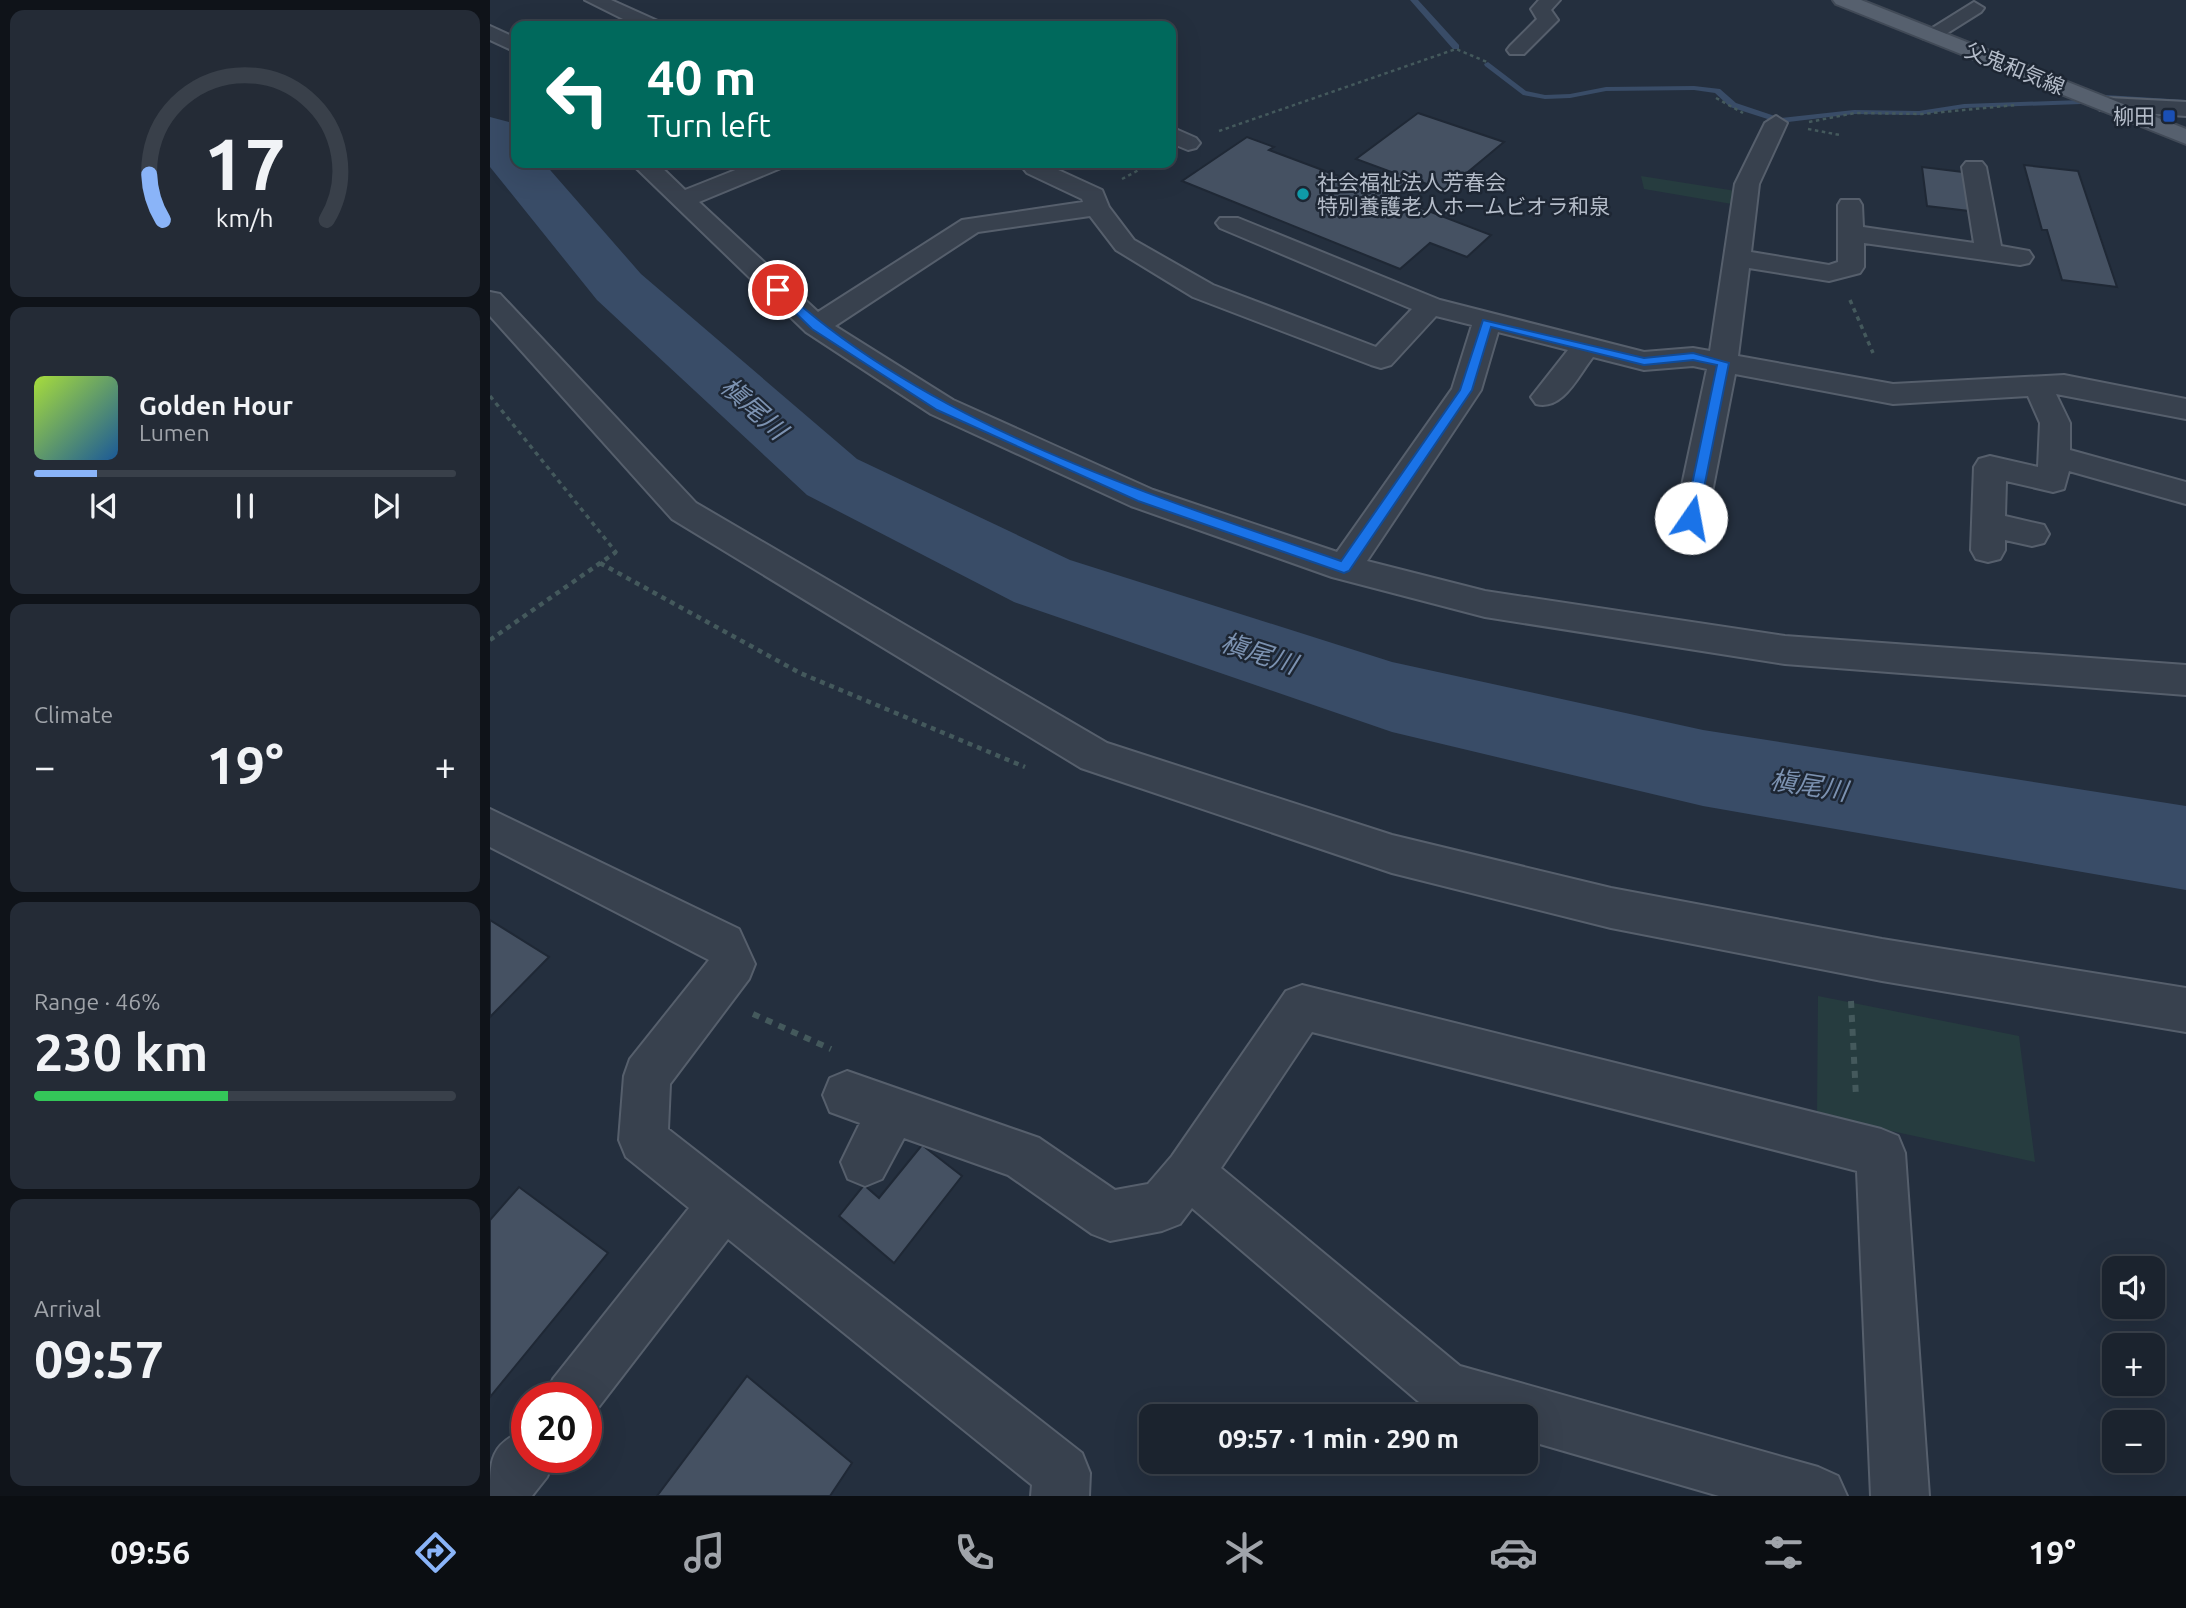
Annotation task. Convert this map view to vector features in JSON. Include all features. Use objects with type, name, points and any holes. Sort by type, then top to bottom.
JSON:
[{"type":"main road","name":"父鬼和気線","points":[[1847,1],[2186,137]]},
{"type":"street","points":[[595,0],[642,21]]},
{"type":"street","points":[[1517,51],[1548,20],[1541,9],[1550,0]]},
{"type":"street","points":[[1931,35],[1974,8]]},
{"type":"street","points":[[490,32],[511,43]]},
{"type":"street","points":[[2108,105],[2186,109]]},
{"type":"street","points":[[1691,518],[1723,363],[1747,184],[1760,157],[1783,124]]},
{"type":"street","points":[[1733,151],[1760,157]]},
{"type":"street","points":[[1974,167],[1987,243]]},
{"type":"street","points":[[648,168],[816,326],[942,407],[1142,498],[1344,568],[1485,604],[1785,650],[2186,680]]},
{"type":"street","points":[[681,200],[761,168]]},
{"type":"street","points":[[1034,168],[1093,195],[1097,208],[1125,245],[1203,291],[1381,359],[1430,306]]},
{"type":"street","points":[[1737,258],[1829,273],[1851,267],[1850,205]]},
{"type":"street","points":[[816,326],[971,225],[1097,208]]},
{"type":"street","points":[[1229,223],[1430,306],[1644,361],[1693,357],[1893,394],[2064,384],[2186,410]]},
{"type":"street","points":[[1850,233],[1987,243],[2020,257]]},
{"type":"street","points":[[490,300],[684,511],[1095,756],[1392,854],[1611,908],[1882,960],[2186,1010]]},
{"type":"street","points":[[1344,568],[1466,390],[1487,322]]},
{"type":"street","points":[[1546,397],[1586,347]]},
{"type":"street","points":[[2032,534],[1988,537],[1990,467],[2053,481],[2055,423],[2038,386]]},
{"type":"street","points":[[2054,456],[2186,494]]},
{"type":"street","points":[[490,827],[724,944],[733,964],[647,1076],[643,1140],[1062,1473],[1060,1496]]},
{"type":"street","points":[[847,1095],[1022,1155],[1110,1216],[1162,1206],[1189,1173],[1302,1007],[1881,1153],[1899,1496]]},
{"type":"street","points":[[865,1162],[892,1110]]},
{"type":"street","points":[[1189,1173],[1445,1389],[1818,1496]]},
{"type":"street","points":[[585,1382],[724,1204]]},
{"type":"street","points":[[496,1496],[514,1473]]},
{"type":"path","points":[[1221,130],[1312,96],[1412,67],[1456,49],[1484,63],[1517,51]]},
{"type":"path","points":[[1716,98],[1746,115],[1840,135]]},
{"type":"path","points":[[1783,124],[1856,113],[1922,114],[2018,105]]},
{"type":"path","points":[[1839,271],[1885,383],[1893,394]]},
{"type":"path","points":[[490,396],[616,552],[490,640]]},
{"type":"path","points":[[600,562],[800,673],[1029,769]]},
{"type":"path","points":[[1858,1148],[1850,1002],[1878,976],[1882,960]]},
{"type":"path","points":[[709,994],[865,1062],[847,1095]]},
{"type":"green space","points":[[1641,176],[1736,191],[1732,204],[1644,189]]},
{"type":"green space","points":[[1818,996],[2019,1036],[2035,1162],[1817,1115]]},
{"type":"building","name":"社会福祉法人芳春会 特別養護老人ホームビオラ和泉","points":[[1418,113],[1504,142],[1445,191],[1411,178],[1389,196],[1491,235],[1467,257],[1430,243],[1400,269],[1182,181],[1247,137],[1274,147],[1269,150],[1376,190],[1397,174],[1356,159]]},
{"type":"building","points":[[2024,165],[2078,171],[2117,287],[2062,280],[2047,230],[2042,230]]},
{"type":"building","points":[[1922,167],[1971,173],[1978,212],[1927,206]]},
{"type":"building","points":[[490,920],[549,957],[490,1017]]},
{"type":"building","points":[[922,1145],[962,1176],[894,1263],[839,1216],[864,1185],[879,1198]]},
{"type":"building","points":[[519,1187],[608,1253],[490,1397],[490,1220]]},
{"type":"building","points":[[747,1376],[852,1463],[830,1496],[657,1496]]},
{"type":"waterway","points":[[1414,0],[1456,47]]},
{"type":"waterway","points":[[1488,64],[1523,93],[1545,97],[1570,96],[1606,89],[1694,88],[1717,91],[1733,105],[1780,121],[1854,112],[1919,113],[1964,106],[2081,102]]},
{"type":"waterway","points":[[2108,97],[2186,102]]},
{"type":"waterway","name":"槇尾川","points":[[490,133],[511,158]]},
{"type":"waterway","name":"槇尾川","points":[[519,168],[619,287],[832,477],[1042,581],[1392,697],[1703,768],[2186,848]]},
{"type":"place","name":"柳田","points":[[2169,116]]},
{"type":"place","name":"社会福祉法人芳春会 特別養護老人ホームビオラ和泉","points":[[1303,194]]},
{"type":"route","points":[[778,290],[816,326],[942,407],[1142,498],[1344,568],[1466,390],[1487,322],[1644,361],[1693,357],[1723,363],[1691,518]]}]
